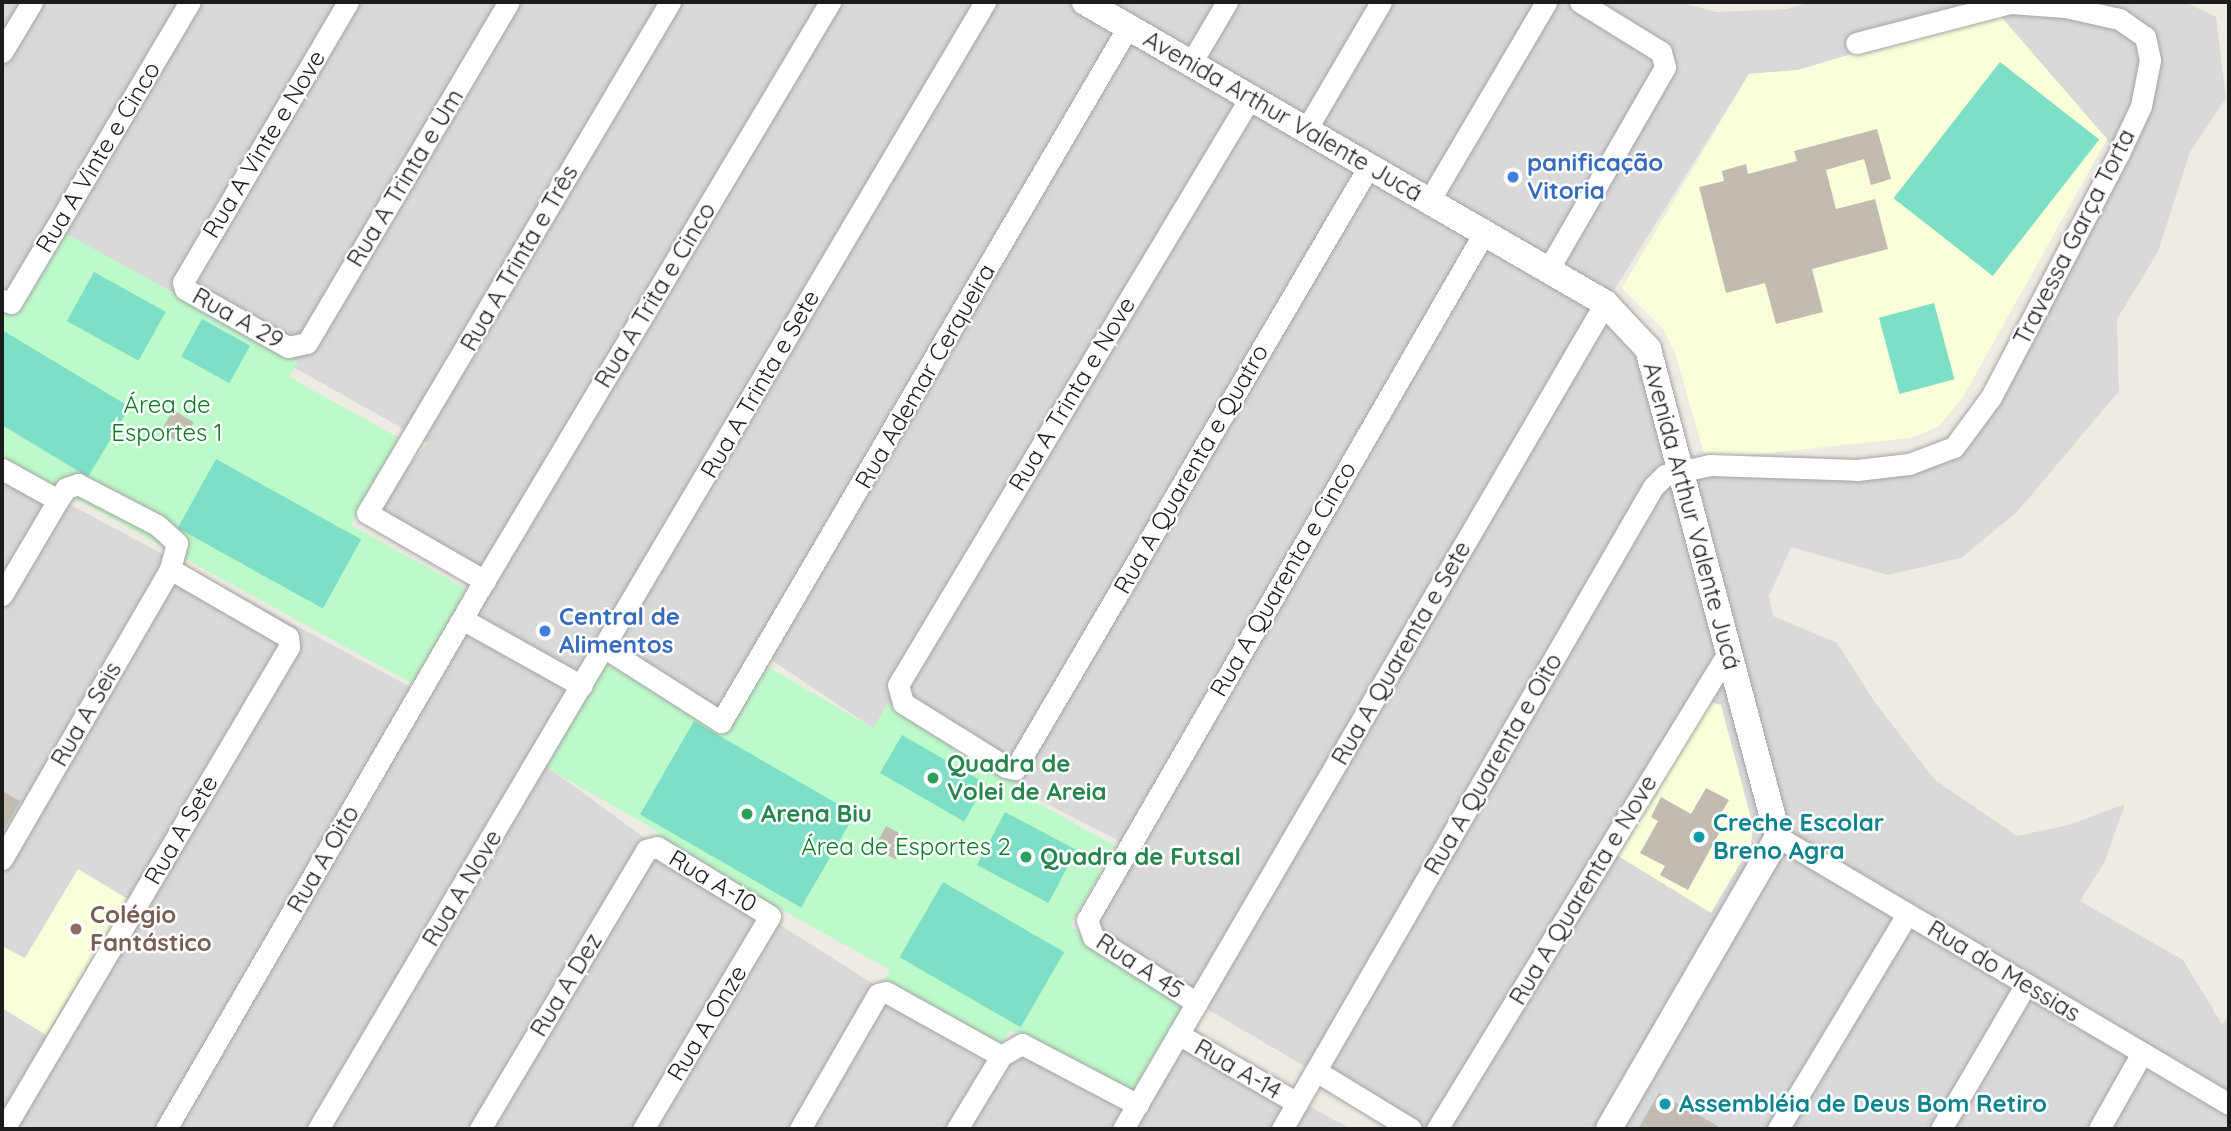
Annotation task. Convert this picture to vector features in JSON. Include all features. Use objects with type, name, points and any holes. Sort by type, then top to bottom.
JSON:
[{"type":"street","points":[[2,52],[32,2]]},
{"type":"street","name":"Rua A Vinte e Cinco","points":[[2,300],[11,303],[190,2]]},
{"type":"street","name":"Rua A Vinte e Nove","points":[[182,286],[348,2]]},
{"type":"street","name":"Rua A Trinta e Um","points":[[295,347],[307,343],[509,2]]},
{"type":"street","name":"Rua A Trinta e Três","points":[[483,584],[367,513],[670,2]]},
{"type":"street","name":"Rua A Trita e Cinco","points":[[483,584],[830,2]]},
{"type":"street","name":"Rua A Trinta e Sete","points":[[605,648],[985,2]]},
{"type":"street","name":"Avenida Arthur Valente Jucá","points":[[1086,2],[1605,303],[1648,349],[1683,469],[1778,837]]},
{"type":"street","points":[[1191,63],[1227,2]]},
{"type":"street","points":[[1306,130],[1381,2]]},
{"type":"street","points":[[1429,201],[1546,2]]},
{"type":"street","points":[[1548,270],[1665,67],[1661,52],[1580,2]]},
{"type":"street","name":"Travessa Garça Torta","points":[[1683,469],[1710,465],[1857,470],[1909,464],[1954,447],[1991,397],[2119,153],[2141,106],[2150,60],[2145,37],[2119,19],[2065,6],[2010,2],[1856,43]]},
{"type":"street","name":"Rua Ademar Cerqueira","points":[[605,648],[720,723],[1128,27]]},
{"type":"street","name":"Rua A Trinta e Nove","points":[[1010,769],[903,703],[897,691],[1250,97]]},
{"type":"street","name":"Rua A Quarenta e Quatro","points":[[1010,769],[1369,166]]},
{"type":"street","name":"Rua A Quarenta e Cinco","points":[[1086,926],[1124,853],[1484,233]]},
{"type":"street","name":"Rua A 29","points":[[182,286],[295,347]]},
{"type":"street","name":"Rua A Quarenta e Sete","points":[[1124,1129],[1605,303]]},
{"type":"street","points":[[2,469],[58,500]]},
{"type":"street","name":"Rua A Quarenta e Oito","points":[[1282,1129],[1653,487],[1665,475],[1683,469]]},
{"type":"street","points":[[2,595],[66,488],[78,484],[157,525],[177,542],[170,569]]},
{"type":"street","name":"Rua A Sete","points":[[4,1129],[289,647],[288,637],[170,569]]},
{"type":"street","name":"Rua A Seis","points":[[2,859],[170,569]]},
{"type":"street","name":"Rua A Oito","points":[[166,1129],[483,584]]},
{"type":"street","points":[[462,619],[582,686]]},
{"type":"street","name":"Rua A Nove","points":[[318,1129],[605,648]]},
{"type":"street","name":"Rua A Quarenta e Nove","points":[[1437,1129],[1729,651]]},
{"type":"street","points":[[1609,1129],[1778,837]]},
{"type":"street","name":"Rua do Messias","points":[[1778,837],[2229,1104]]},
{"type":"street","name":"Rua A-10","points":[[657,847],[769,915]]},
{"type":"street","name":"Rua A Dez","points":[[480,1129],[646,850],[657,847]]},
{"type":"street","points":[[1779,1129],[1907,914]]},
{"type":"street","name":"Rua A Onze","points":[[643,1129],[769,915]]},
{"type":"street","name":"Rua A 45","points":[[1086,926],[1093,937],[1197,1003]]},
{"type":"street","points":[[1941,1129],[2026,984]]},
{"type":"street","points":[[800,1129],[878,994],[886,992],[1001,1056]]},
{"type":"street","name":"Rua A-14","points":[[1178,1034],[1297,1103]]},
{"type":"street","points":[[957,1129],[1001,1056],[1022,1044],[1138,1105]]},
{"type":"street","points":[[2099,1129],[2143,1053]]},
{"type":"street","points":[[1316,1071],[1411,1129]]},
{"type":"shaded area","points":[[2,2],[1679,2],[1716,12],[1787,9],[1810,2],[2185,2],[2216,17],[2226,98],[2190,152],[2158,252],[2117,319],[2119,391],[2017,512],[1961,558],[1888,575],[1791,547],[1769,596],[1773,616],[1837,643],[1876,704],[1935,780],[2017,836],[2069,825],[2125,804],[2105,861],[2080,901],[2183,960],[2222,1024],[2229,1016],[2229,1129],[1411,1129],[1197,1003],[1088,932],[1127,845],[1003,781],[873,728],[764,655],[720,723],[605,648],[538,760],[657,847],[886,992],[1001,1056],[957,1129],[2,1129],[2,468],[420,692],[480,589],[371,511],[428,443],[54,232],[2,296]],"holes":[[[1996,11],[2118,153],[1954,447],[1857,470],[1682,469],[1631,326],[1606,303],[1749,74],[1798,70]]]},
{"type":"shaded area","points":[[1996,11],[2107,139],[1963,397],[1938,427],[1910,438],[1713,459],[1703,450],[1676,356],[1664,330],[1622,288],[1749,74],[1798,70]]},
{"type":"shaded area","points":[[1711,702],[1721,705],[1753,826],[1751,845],[1711,913],[1615,854]]},
{"type":"shaded area","name":"Colégio Fantástico","points":[[78,869],[128,899],[46,1035],[2,1008],[2,946],[25,958]]},
{"type":"shaded area","points":[[1178,1034],[1351,1129],[970,1129],[1022,1044]]},
{"type":"green space","points":[[2000,62],[2099,140],[1993,276],[1893,198]]},
{"type":"green space","name":"Área de Esportes 1","points":[[61,231],[298,361],[289,377],[399,438],[351,525],[470,591],[417,686],[2,458],[2,310],[13,316]]},
{"type":"green space","points":[[94,272],[166,312],[139,361],[67,321]]},
{"type":"green space","points":[[1934,303],[1954,379],[1899,394],[1879,318]]},
{"type":"green space","points":[[202,319],[250,346],[229,383],[181,357]]},
{"type":"green space","points":[[2,330],[130,407],[88,477],[2,425]]},
{"type":"green space","points":[[216,459],[361,539],[323,609],[178,528]]},
{"type":"green space","name":"Área de Esportes 2","points":[[605,663],[724,732],[763,664],[873,728],[888,703],[1014,776],[1011,788],[1115,846],[1070,926],[1196,996],[1136,1101],[1010,1030],[999,1048],[883,984],[890,970],[775,906],[764,914],[650,848],[659,832],[544,766]]},
{"type":"green space","name":"Arena Biu","points":[[694,721],[855,814],[801,908],[640,815]]},
{"type":"green space","name":"Quadra de Volei de Areia","points":[[902,735],[986,784],[964,822],[880,773]]},
{"type":"green space","name":"Quadra de Futsal","points":[[1005,812],[1077,850],[1048,903],[977,865]]},
{"type":"green space","points":[[943,882],[1064,952],[1021,1027],[900,957]]},
{"type":"building","points":[[1877,129],[1891,179],[1871,185],[1864,159],[1826,170],[1836,209],[1875,199],[1888,249],[1812,269],[1823,312],[1776,324],[1765,283],[1726,293],[1699,187],[1724,181],[1722,171],[1746,164],[1748,174],[1797,161],[1794,151]]},
{"type":"building","points":[[173,410],[194,422],[181,444],[160,432]]},
{"type":"building","name":"Creche Escolar Breno Agra","points":[[1706,788],[1729,800],[1716,822],[1723,826],[1688,890],[1660,875],[1665,866],[1640,853],[1658,821],[1651,817],[1661,797],[1691,814]]},
{"type":"building","points":[[2,791],[20,801],[2,833]]},
{"type":"building","points":[[886,826],[907,837],[895,859],[874,848]]},
{"type":"building","name":"Assembléia de Deus Bom Retiro","points":[[1659,1093],[1723,1129],[1638,1129]]},
{"type":"place","name":"panificação Vitoria","points":[[1513,177]]},
{"type":"place","name":"Central de Alimentos","points":[[545,631]]},
{"type":"place","name":"Quadra de Volei de Areia","points":[[933,778]]},
{"type":"place","name":"Arena Biu","points":[[747,814]]},
{"type":"place","name":"Creche Escolar Breno Agra","points":[[1699,837]]},
{"type":"place","name":"Quadra de Futsal","points":[[1026,857]]},
{"type":"place","name":"Colégio Fantástico","points":[[76,929]]},
{"type":"place","name":"Assembléia de Deus Bom Retiro","points":[[1665,1104]]}]
